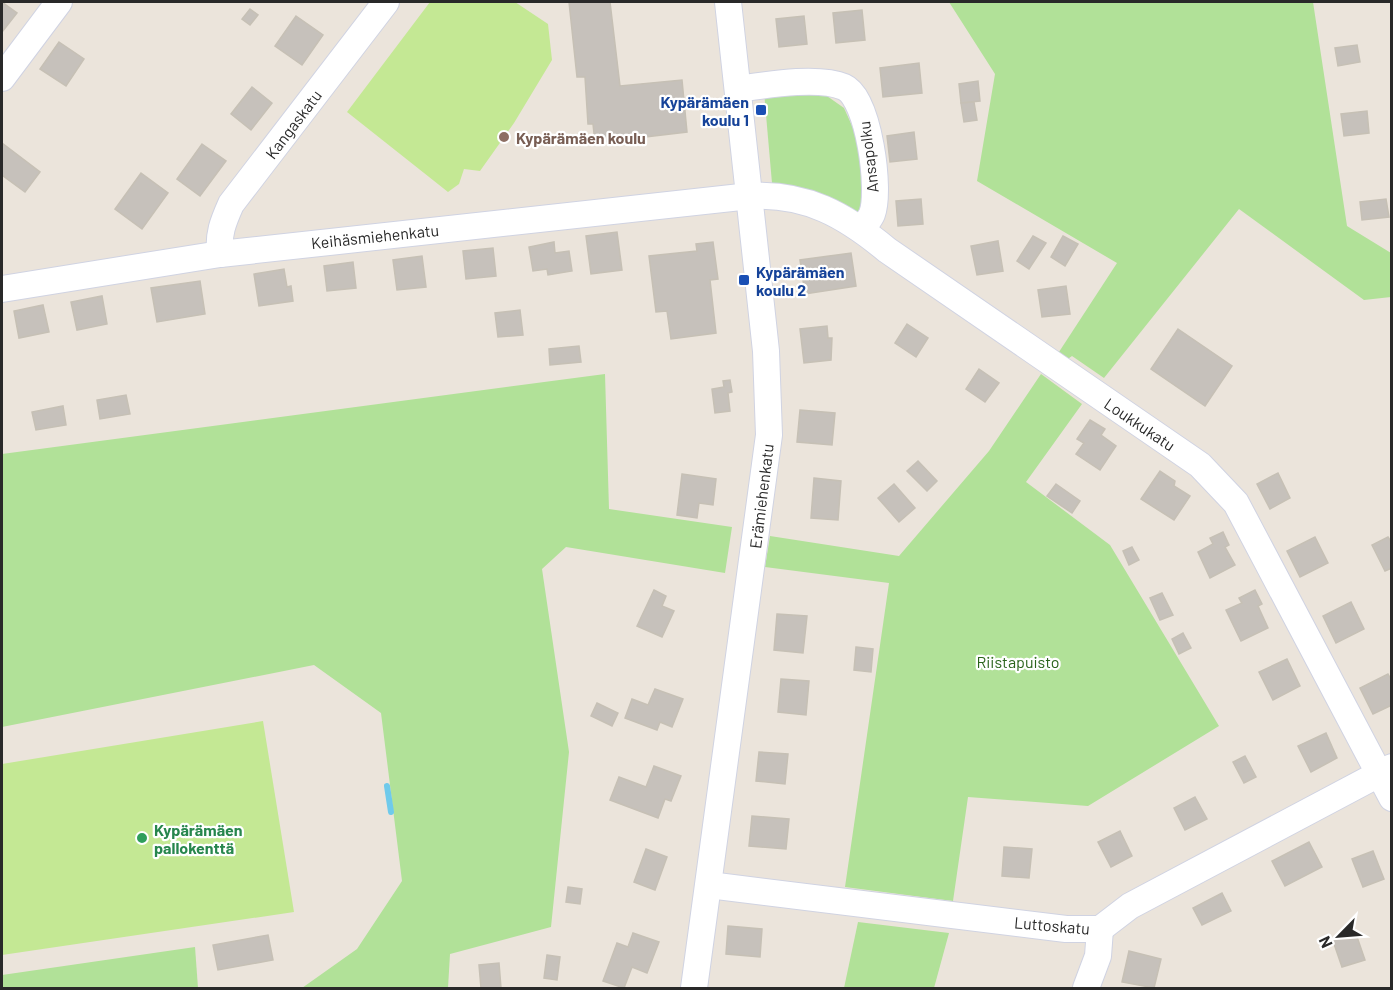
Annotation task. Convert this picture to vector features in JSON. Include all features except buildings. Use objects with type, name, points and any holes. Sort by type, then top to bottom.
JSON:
[{"type":"street","points":[[2,78],[59,2]]},
{"type":"street","name":"Kangaskatu","points":[[220,254],[218,240],[221,225],[231,204],[386,2]]},
{"type":"street","name":"Erämiehenkatu","points":[[694,988],[769,435],[766,351],[728,2]]},
{"type":"street","name":"Ansapolku","points":[[738,89],[820,82],[846,87],[857,98],[865,118],[871,146],[874,192],[873,213],[862,229]]},
{"type":"street","name":"Keihäsmiehenkatu","points":[[2,289],[220,254],[750,196]]},
{"type":"street","name":"Loukkukatu","points":[[750,196],[792,197],[846,218],[887,250],[1010,336],[1200,465],[1236,503],[1386,771],[1392,798]]},
{"type":"street","name":"Luttoskatu","points":[[709,885],[1066,929],[1100,929],[1130,906],[1386,771]]},
{"type":"street","points":[[1086,988],[1098,956],[1100,929]]},
{"type":"green space","points":[[430,2],[515,2],[548,24],[552,60],[514,123],[480,171],[464,169],[459,184],[448,192],[347,112]]},
{"type":"green space","points":[[949,2],[1313,2],[1347,226],[1391,253],[1391,297],[1364,300],[1239,209],[1104,378],[1072,356],[1065,361],[1057,355],[1117,263],[977,181],[995,74]]},
{"type":"green space","points":[[817,89],[844,108],[858,139],[866,206],[855,215],[772,183],[764,92]]},
{"type":"green space","points":[[605,374],[609,509],[732,527],[725,573],[566,547],[542,569],[569,752],[551,927],[450,954],[448,988],[302,988],[357,949],[402,881],[381,713],[314,665],[2,727],[2,454]]},
{"type":"green space","name":"Riistapuisto","points":[[1041,374],[1082,404],[1026,482],[1110,545],[1219,726],[1088,806],[968,797],[953,901],[845,887],[889,583],[765,567],[770,536],[899,556],[989,451]]},
{"type":"green space","name":"Kypärämäen pallokenttä","points":[[263,721],[294,912],[2,955],[2,764]]},
{"type":"green space","points":[[858,922],[949,933],[934,988],[844,988]]},
{"type":"green space","points":[[195,947],[198,988],[2,988],[2,975]]},
{"type":"waterway","points":[[387,786],[391,812]]},
{"type":"place","name":"Kypärämäen koulu 1","points":[[761,110]]},
{"type":"place","name":"Kypärämäen koulu","points":[[504,137]]},
{"type":"place","name":"Kypärämäen koulu 2","points":[[744,280]]},
{"type":"place","name":"Kypärämäen pallokenttä","points":[[142,838]]}]
